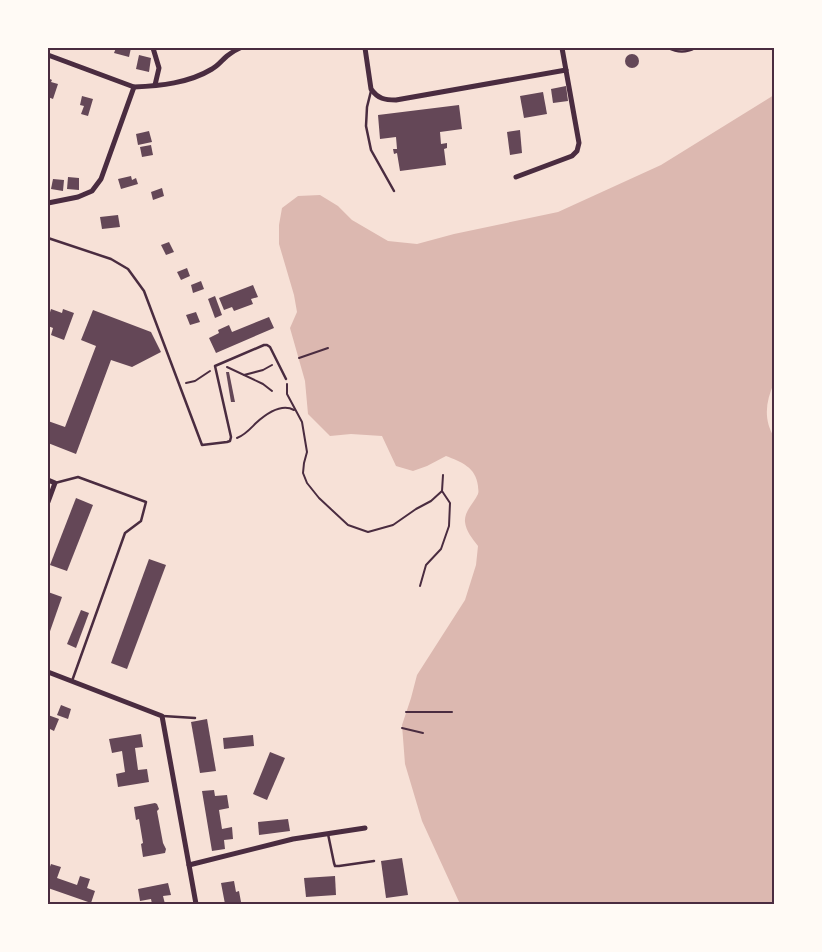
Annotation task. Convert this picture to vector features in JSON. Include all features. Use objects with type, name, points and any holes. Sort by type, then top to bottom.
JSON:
[{"type":"street","points":[[153,48],[159,68],[155,86]]},
{"type":"street","points":[[48,55],[134,87],[155,86],[198,76],[214,68],[227,56],[240,48]]},
{"type":"street","points":[[365,48],[371,89],[380,98],[387,100],[566,70]]},
{"type":"street","points":[[516,177],[572,156],[577,151],[579,143],[562,48]]},
{"type":"street","points":[[48,203],[78,197],[92,191],[101,179],[134,87]]},
{"type":"street","points":[[48,480],[55,483],[48,502]]},
{"type":"street","points":[[48,672],[162,716],[196,904]]},
{"type":"street","points":[[190,865],[293,839],[365,828]]},
{"type":"lane","points":[[668,48],[674,51],[686,52],[695,48]]},
{"type":"lane","points":[[371,89],[367,107],[366,126],[371,150],[394,191]]},
{"type":"lane","points":[[48,238],[111,259],[128,269],[144,291],[202,445],[227,442],[230,441],[231,437],[215,366],[267,345],[270,347],[286,379]]},
{"type":"lane","points":[[55,483],[78,477],[146,502],[141,521],[125,533],[72,680]]},
{"type":"lane","points":[[162,716],[195,718]]},
{"type":"lane","points":[[328,834],[335,866],[374,861]]},
{"type":"path","points":[[299,358],[328,348]]},
{"type":"path","points":[[244,375],[263,370],[278,363]]},
{"type":"path","points":[[220,364],[263,384],[272,391]]},
{"type":"path","points":[[178,382],[195,381],[208,371],[216,368]]},
{"type":"path","points":[[286,379],[287,394],[302,422],[307,452],[303,473],[307,483],[319,498],[348,525],[368,532],[393,525],[431,501],[442,491]]},
{"type":"path","points":[[230,441],[241,437],[255,424],[280,408],[286,407],[294,410]]},
{"type":"path","points":[[420,586],[426,565],[441,548],[449,526],[450,503],[442,491],[443,475]]},
{"type":"path","points":[[406,712],[452,712]]},
{"type":"path","points":[[402,728],[423,733]]},
{"type":"shaded area","points":[[774,95],[774,383],[769,396],[767,417],[774,437],[774,904],[460,904],[422,821],[405,764],[402,725],[417,675],[465,600],[476,565],[478,546],[468,531],[465,518],[478,494],[477,480],[467,466],[446,456],[413,471],[396,466],[382,436],[351,434],[330,436],[308,414],[305,381],[290,328],[297,312],[279,244],[279,225],[282,208],[298,196],[320,195],[338,206],[352,220],[388,241],[417,244],[454,234],[558,212],[661,165]]},
{"type":"building","points":[[116,48],[131,48],[129,57],[114,53]]},
{"type":"building","points":[[632,54],[637,56],[639,61],[637,66],[632,68],[627,66],[625,61],[627,56]]},
{"type":"building","points":[[139,55],[151,58],[149,72],[136,69]]},
{"type":"building","points":[[48,78],[52,80],[51,82],[58,84],[53,99],[48,97]]},
{"type":"building","points":[[566,86],[568,101],[553,103],[551,89]]},
{"type":"building","points":[[543,92],[547,114],[524,118],[520,96]]},
{"type":"building","points":[[82,96],[93,99],[88,116],[81,114],[84,106],[80,105]]},
{"type":"building","points":[[459,105],[462,129],[440,132],[441,144],[447,143],[447,148],[444,149],[446,165],[400,171],[397,153],[394,154],[393,149],[397,149],[396,137],[380,139],[378,115]]},
{"type":"building","points":[[520,130],[522,153],[510,155],[507,132]]},
{"type":"building","points":[[149,131],[152,142],[138,145],[136,134]]},
{"type":"building","points":[[151,145],[153,155],[142,157],[140,147]]},
{"type":"building","points":[[131,176],[132,180],[136,178],[138,184],[121,189],[118,179]]},
{"type":"building","points":[[68,177],[79,178],[79,190],[67,189]]},
{"type":"building","points":[[53,179],[64,180],[63,191],[51,189]]},
{"type":"building","points":[[162,188],[164,196],[153,200],[151,192]]},
{"type":"building","points":[[118,215],[120,227],[102,229],[100,217]]},
{"type":"building","points":[[169,242],[174,252],[166,255],[161,245]]},
{"type":"building","points":[[187,268],[190,276],[181,280],[177,272]]},
{"type":"building","points":[[201,281],[204,289],[193,293],[191,285]]},
{"type":"building","points":[[253,285],[258,297],[251,299],[253,304],[234,311],[232,307],[224,310],[219,298]]},
{"type":"building","points":[[215,296],[222,315],[215,318],[208,299]]},
{"type":"building","points":[[51,309],[62,313],[63,309],[74,313],[64,340],[51,335],[53,328],[48,326],[48,319]]},
{"type":"building","points":[[93,310],[151,332],[161,352],[132,367],[111,360],[76,454],[48,443],[48,421],[65,427],[96,346],[81,340]]},
{"type":"building","points":[[196,312],[200,322],[190,325],[186,315]]},
{"type":"building","points":[[269,317],[274,328],[216,353],[209,338],[219,333],[218,330],[229,325],[232,332]]},
{"type":"building","points":[[226,372],[229,372],[235,402],[231,402]]},
{"type":"building","points":[[76,498],[93,505],[67,571],[50,565]]},
{"type":"building","points":[[149,559],[166,565],[127,669],[111,663]]},
{"type":"building","points":[[48,592],[62,597],[48,637]]},
{"type":"building","points":[[81,610],[89,613],[76,648],[67,644]]},
{"type":"building","points":[[61,705],[71,709],[68,719],[57,715]]},
{"type":"building","points":[[48,715],[59,719],[54,731],[48,728]]},
{"type":"building","points":[[207,719],[216,771],[200,773],[191,722]]},
{"type":"building","points":[[141,734],[143,747],[135,748],[138,770],[147,769],[149,782],[118,787],[116,774],[125,772],[122,751],[112,753],[109,739]]},
{"type":"building","points":[[253,735],[254,746],[224,749],[223,738]]},
{"type":"building","points":[[270,752],[285,758],[267,800],[253,794]]},
{"type":"building","points":[[214,790],[215,796],[227,795],[229,808],[219,810],[222,829],[232,827],[233,839],[224,840],[225,849],[212,851],[202,791]]},
{"type":"building","points":[[155,803],[159,809],[157,811],[163,843],[166,849],[165,853],[143,857],[139,819],[136,820],[134,807]]},
{"type":"building","points":[[288,819],[290,831],[259,835],[258,822]]},
{"type":"building","points":[[402,858],[408,895],[386,898],[381,861]]},
{"type":"building","points":[[51,864],[61,867],[57,878],[77,885],[80,876],[90,879],[87,888],[95,891],[91,903],[48,888],[48,872]]},
{"type":"building","points":[[335,876],[336,895],[306,897],[304,878]]},
{"type":"building","points":[[234,881],[236,892],[239,891],[241,902],[239,904],[225,904],[221,883]]},
{"type":"building","points":[[168,883],[171,895],[163,896],[165,904],[152,904],[151,899],[140,901],[138,889]]}]
